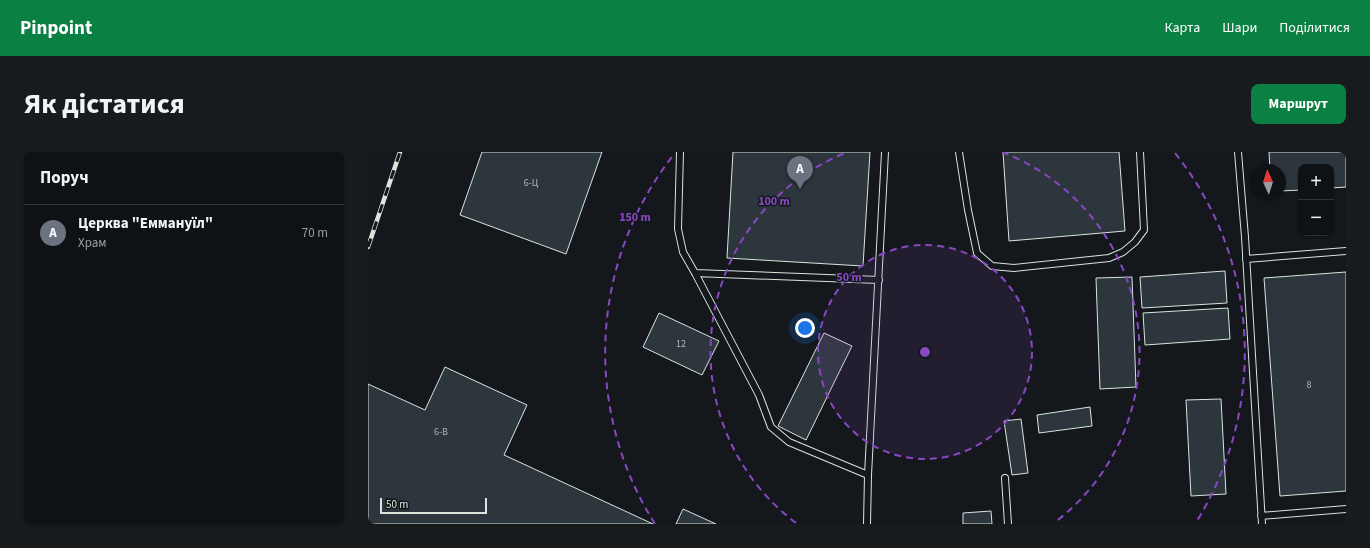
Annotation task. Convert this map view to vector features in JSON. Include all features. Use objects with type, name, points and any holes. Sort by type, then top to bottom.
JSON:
[{"type":"lane","points":[[680,152],[678,228],[683,252],[759,395],[771,427],[789,442],[868,475]]},
{"type":"lane","points":[[867,524],[868,475],[885,152]]},
{"type":"lane","points":[[959,152],[968,210],[977,253],[992,266],[1014,268],[1109,258],[1123,252],[1135,242],[1144,230],[1140,152]]},
{"type":"lane","points":[[1238,152],[1262,524]]},
{"type":"lane","points":[[1246,259],[1346,251]]},
{"type":"lane","points":[[695,273],[879,280]]},
{"type":"lane","points":[[1005,478],[1008,524]]},
{"type":"lane","points":[[1261,516],[1346,509]]},
{"type":"building","points":[[482,152],[602,152],[566,254],[460,215]]},
{"type":"building","points":[[733,152],[870,152],[863,266],[727,258]]},
{"type":"building","points":[[1003,152],[1119,152],[1125,231],[1009,241]]},
{"type":"building","points":[[1269,152],[1346,152],[1346,187],[1334,188],[1334,164],[1298,164],[1298,190],[1286,191],[1286,164],[1270,164]]},
{"type":"building","points":[[1225,271],[1227,303],[1142,308],[1140,277]]},
{"type":"building","points":[[1346,272],[1346,491],[1280,496],[1264,278]]},
{"type":"building","points":[[1132,277],[1136,387],[1100,389],[1096,278]]},
{"type":"building","points":[[1228,308],[1230,339],[1145,345],[1143,313]]},
{"type":"building","points":[[659,313],[719,341],[702,375],[643,347]]},
{"type":"building","points":[[824,333],[852,346],[806,440],[778,426]]},
{"type":"building","points":[[445,367],[527,405],[504,455],[653,524],[373,524],[368,522],[368,384],[425,410]]},
{"type":"building","points":[[1221,399],[1226,494],[1191,496],[1186,400]]},
{"type":"building","points":[[1090,407],[1092,426],[1039,433],[1037,415]]},
{"type":"building","points":[[1021,419],[1028,473],[1012,475],[1004,421]]},
{"type":"building","points":[[683,509],[716,524],[676,524]]},
{"type":"building","points":[[991,511],[992,524],[963,524],[963,513]]},
{"type":"railway","points":[[368,247],[400,152]]},
{"type":"place","name":"Церква \"Еммануїл\"","points":[[800,189]]}]
